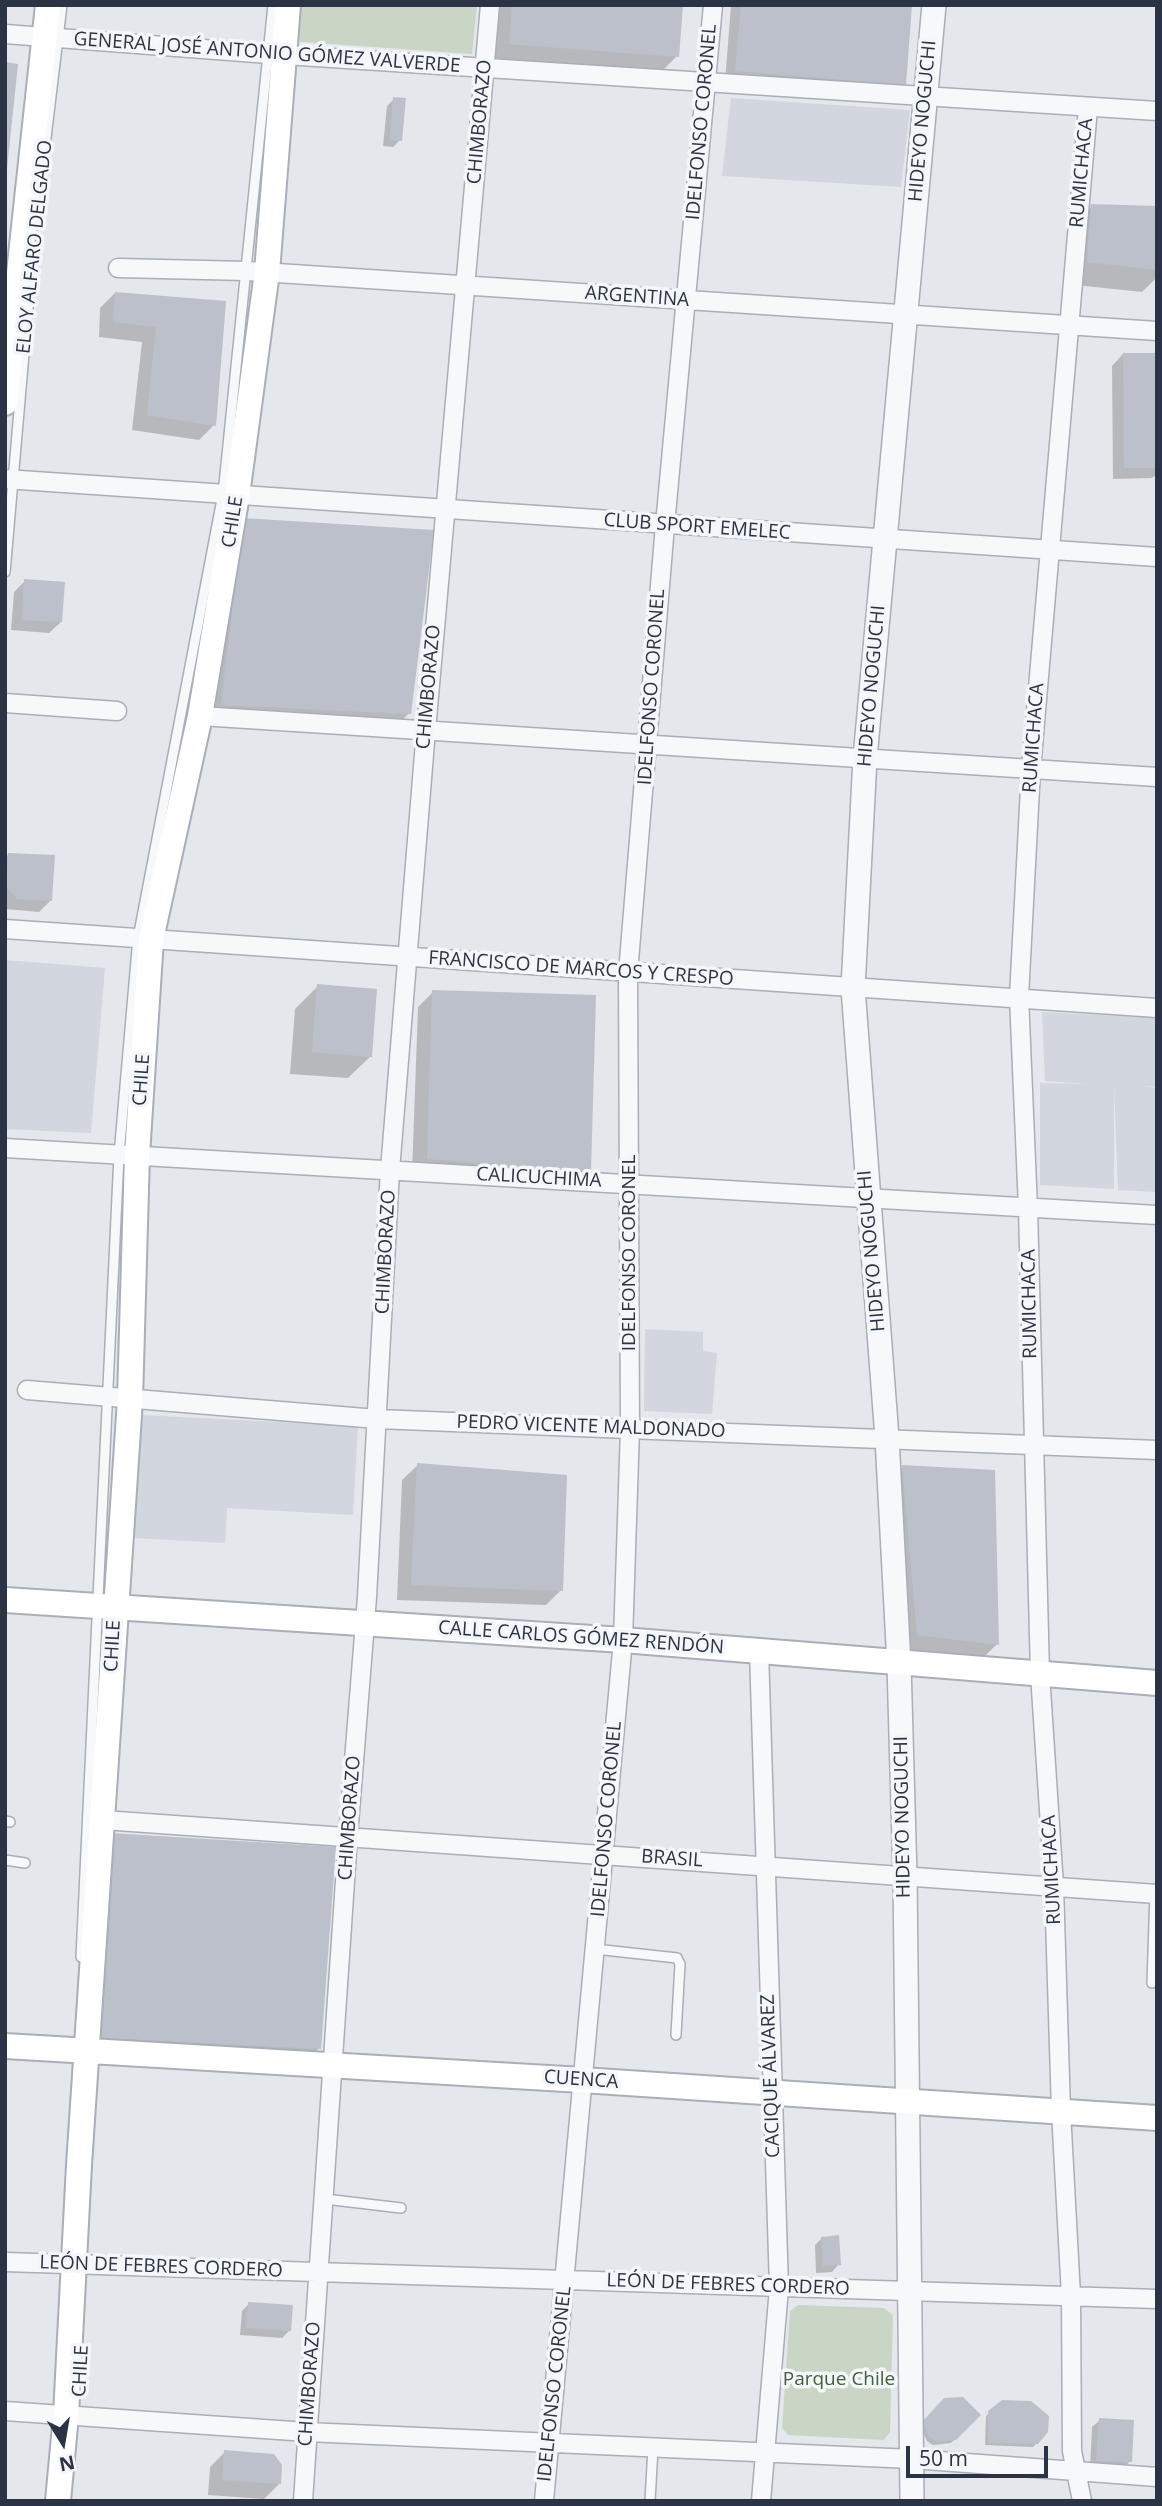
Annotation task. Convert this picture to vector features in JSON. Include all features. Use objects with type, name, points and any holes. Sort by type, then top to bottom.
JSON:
[{"type":"main road","name":"ELOY ALFARO DELGADO","points":[[5,404],[19,266],[52,38],[48,5]]},
{"type":"main road","name":"CHILE","points":[[72,2501],[80,2257],[80,2047],[103,1820],[107,1606],[119,1399],[128,1155],[144,939],[185,714],[230,495],[257,272],[276,55],[288,5]]},
{"type":"main road","name":"CALLE CARLOS GÓMEZ RENDÓN","points":[[5,1600],[623,1640],[1157,1683]]},
{"type":"main road","name":"CUENCA","points":[[5,2046],[80,2047],[1157,2118]]},
{"type":"main road","name":"CHILE","points":[[58,2501],[73,2416]]},
{"type":"street","name":"CHIMBORAZO","points":[[303,2501],[365,1624],[390,1170],[490,5]]},
{"type":"street","name":"IDELFONSO CORONEL","points":[[544,2501],[623,1640],[630,1429],[628,973],[665,525],[713,5]]},
{"type":"street","name":"HIDEYO NOGUCHI","points":[[912,2501],[900,1664],[887,1438],[853,988],[865,758],[934,5]]},
{"type":"street","name":"GENERAL JOSÉ ANTONIO GÓMEZ VALVERDE","points":[[5,34],[276,55],[1157,111]]},
{"type":"street","name":"RUMICHACA","points":[[1082,2501],[1072,2451],[1071,2296],[1061,2111],[1054,1886],[1040,1674],[1028,1208],[1018,998],[1031,769],[1088,107]]},
{"type":"street","name":"ARGENTINA","points":[[118,268],[257,272],[1157,331]]},
{"type":"street","name":"CLUB SPORT EMELEC","points":[[9,479],[1157,557]]},
{"type":"street","points":[[5,703],[117,711]]},
{"type":"street","points":[[185,714],[1157,777]]},
{"type":"street","name":"FRANCISCO DE MARCOS Y CRESPO","points":[[5,929],[1157,1008]]},
{"type":"street","name":"CALICUCHIMA","points":[[5,1148],[1157,1215]]},
{"type":"street","name":"PEDRO VICENTE MALDONADO","points":[[27,1390],[377,1419],[1157,1450]]},
{"type":"street","name":"CACIQUE ÁLVAREZ","points":[[759,1651],[779,2288],[761,2501]]},
{"type":"street","name":"BRASIL","points":[[103,1820],[1156,1894]]},
{"type":"street","name":"LEÓN DE FEBRES CORDERO","points":[[5,2262],[80,2257],[318,2272],[1157,2299]]},
{"type":"street","points":[[5,2411],[307,2432],[912,2459],[1157,2477]]},
{"type":"lane","name":"ELOY ALFARO DELGADO","points":[[43,156],[52,38],[62,5]]},
{"type":"lane","name":"CHILE","points":[[273,5],[276,55]]},
{"type":"lane","name":"ELOY ALFARO DELGADO","points":[[5,572],[19,266]]},
{"type":"lane","name":"CHILE","points":[[80,1970],[107,1606]]},
{"type":"lane","points":[[5,1860],[25,1863]]},
{"type":"lane","points":[[1152,1983],[1156,1894]]},
{"type":"lane","points":[[595,1949],[677,1958],[680,1964],[676,2035]]},
{"type":"lane","points":[[325,2199],[401,2208]]},
{"type":"lane","points":[[650,2501],[653,2448]]},
{"type":"shaded area","points":[[731,98],[910,110],[901,187],[722,176]]},
{"type":"shaded area","points":[[5,960],[105,968],[91,1133],[5,1129]]},
{"type":"shaded area","points":[[1042,1012],[1157,1018],[1157,1087],[1142,1086],[1157,1088],[1157,1192],[1118,1190],[1114,1084],[1114,1189],[1040,1185],[1040,1083],[1089,1084],[1045,1081]]},
{"type":"shaded area","points":[[645,1329],[703,1332],[703,1351],[717,1353],[712,1414],[644,1411]]},
{"type":"shaded area","points":[[141,1415],[358,1426],[353,1515],[227,1508],[225,1543],[134,1538]]},
{"type":"green space","points":[[293,5],[477,5],[472,54],[288,41]]},
{"type":"green space","name":"Parque Chile","points":[[798,2305],[884,2308],[893,2315],[890,2432],[884,2440],[788,2435],[782,2428],[790,2311]]},
{"type":"building","points":[[512,5],[683,5],[679,57],[509,44]]},
{"type":"building","points":[[741,5],[912,5],[906,85],[735,71]]},
{"type":"building","points":[[5,62],[18,64],[7,169],[5,169]]},
{"type":"building","points":[[393,97],[406,98],[402,141],[390,140]]},
{"type":"building","points":[[1091,204],[1157,206],[1157,270],[1087,262]]},
{"type":"building","points":[[115,292],[226,301],[216,426],[147,415],[156,327],[113,322]]},
{"type":"building","points":[[1123,353],[1157,353],[1157,468],[1124,468]]},
{"type":"building","points":[[243,518],[434,530],[411,714],[221,705]]},
{"type":"building","points":[[24,579],[65,582],[62,622],[22,620]]},
{"type":"building","points":[[8,853],[55,855],[52,901],[17,899],[6,886]]},
{"type":"building","points":[[317,984],[377,989],[372,1057],[312,1052]]},
{"type":"building","points":[[432,990],[596,995],[591,1171],[427,1159]]},
{"type":"building","points":[[417,1463],[567,1475],[563,1591],[411,1585]]},
{"type":"building","points":[[902,1465],[995,1470],[999,1645],[917,1635]]},
{"type":"building","points":[[110,1833],[336,1847],[321,2049],[101,2038]]},
{"type":"building","points":[[839,2235],[841,2265],[823,2266],[821,2237]]},
{"type":"building","points":[[248,2302],[293,2305],[291,2331],[246,2328]]},
{"type":"building","points":[[963,2397],[981,2415],[956,2440],[937,2442],[930,2438],[922,2422],[944,2398]]},
{"type":"building","points":[[1002,2400],[1031,2401],[1049,2416],[1048,2432],[1038,2444],[988,2443],[988,2411]]},
{"type":"building","points":[[1099,2418],[1134,2420],[1132,2462],[1096,2461]]},
{"type":"building","points":[[224,2450],[274,2454],[282,2465],[281,2484],[222,2480]]}]
